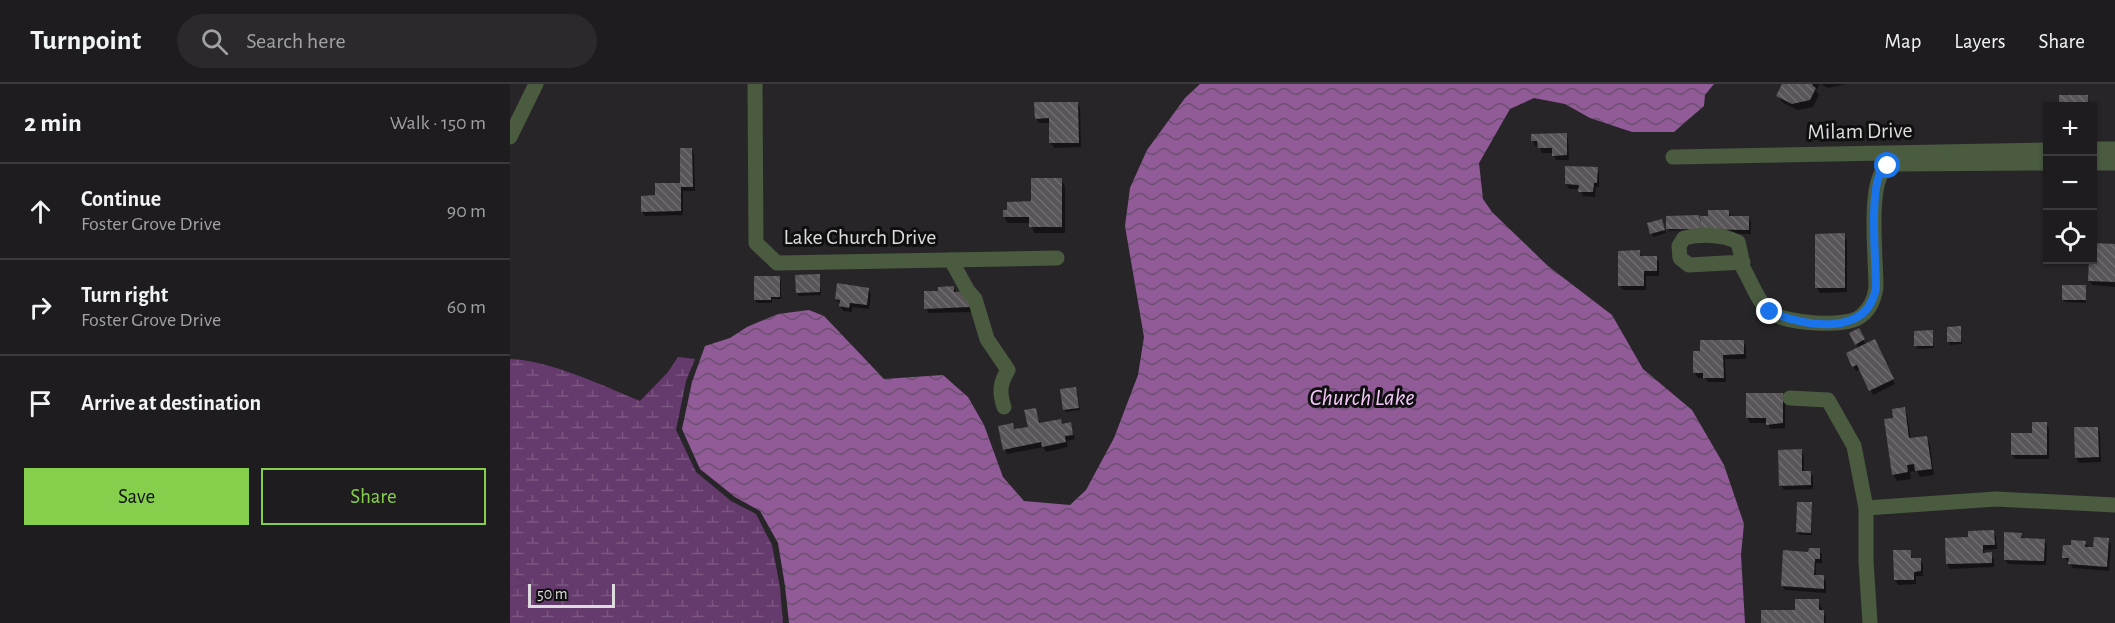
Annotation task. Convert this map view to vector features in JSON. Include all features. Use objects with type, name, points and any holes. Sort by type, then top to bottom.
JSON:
[{"type":"street","points":[[510,137],[536,84]]},
{"type":"street","name":"Lake Church Drive","points":[[755,84],[756,243],[777,262],[1057,258]]},
{"type":"street","points":[[2097,149],[2115,149]]},
{"type":"street","name":"Milam Drive","points":[[1673,157],[2043,150]]},
{"type":"street","points":[[1742,257],[1761,300],[1770,312],[1790,320],[1811,324],[1834,323],[1859,318],[1869,309],[1874,299],[1876,288],[1875,205],[1881,172],[1888,166],[1896,164],[2043,163]]},
{"type":"street","points":[[2097,163],[2115,163]]},
{"type":"street","points":[[951,260],[975,299],[987,339],[1008,370],[1001,381],[1000,388],[1004,407]]},
{"type":"street","points":[[1790,398],[1828,400],[1854,446],[1866,508],[1866,561],[1870,623]]},
{"type":"street","points":[[1866,508],[1996,499],[2115,505]]},
{"type":"green space","points":[[678,357],[695,359],[686,381],[676,430],[696,472],[731,501],[756,514],[772,545],[780,587],[783,623],[510,623],[510,588],[529,583],[510,573],[510,359],[525,360],[559,369],[640,401],[668,372]]},
{"type":"green space","points":[[510,573],[529,583],[510,588]]},
{"type":"water","name":"Church Lake","points":[[1200,84],[1714,84],[1705,95],[1704,106],[1674,132],[1632,132],[1590,118],[1565,104],[1534,98],[1510,109],[1479,163],[1483,199],[1492,212],[1548,266],[1612,315],[1643,369],[1692,410],[1724,465],[1744,524],[1741,555],[1745,623],[789,623],[778,543],[760,511],[735,497],[700,469],[682,429],[692,382],[705,346],[730,338],[747,327],[778,314],[809,310],[824,316],[884,379],[943,375],[968,397],[984,425],[1003,477],[1024,501],[1070,505],[1086,490],[1114,438],[1138,375],[1144,337],[1125,226],[1130,188],[1147,150],[1185,98]]},
{"type":"building","points":[[1782,84],[1813,84],[1816,88],[1810,100],[1792,104],[1776,96]]},
{"type":"building","points":[[2059,95],[2088,95],[2088,102],[2059,102]]},
{"type":"building","points":[[1034,102],[1078,102],[1079,143],[1049,143],[1049,118],[1035,119]]},
{"type":"building","points":[[1567,133],[1567,155],[1552,156],[1552,148],[1538,148],[1537,141],[1531,141],[1531,134]]},
{"type":"building","points":[[680,148],[692,148],[693,187],[681,187],[681,211],[641,212],[641,196],[655,195],[655,183],[680,183]]},
{"type":"building","points":[[1565,166],[1598,167],[1597,183],[1594,183],[1593,192],[1578,192],[1579,185],[1565,184]]},
{"type":"building","points":[[1031,178],[1062,178],[1062,227],[1029,227],[1029,217],[1003,217],[1003,210],[1007,210],[1007,202],[1031,201]]},
{"type":"building","points":[[1708,210],[1729,210],[1729,216],[1749,216],[1749,230],[1666,229],[1666,216],[1699,215],[1701,224],[1700,216],[1708,216]]},
{"type":"building","points":[[1662,219],[1665,230],[1650,234],[1647,223]]},
{"type":"building","points":[[1845,233],[1845,288],[1815,288],[1815,234]]},
{"type":"building","points":[[2097,243],[2115,244],[2115,282],[2088,281],[2089,264],[2097,264]]},
{"type":"building","points":[[1640,250],[1640,256],[1657,256],[1657,271],[1644,271],[1644,286],[1618,286],[1618,251]]},
{"type":"building","points":[[820,274],[820,292],[796,293],[795,275]]},
{"type":"building","points":[[754,276],[780,276],[780,297],[771,297],[771,300],[754,300]]},
{"type":"building","points":[[837,283],[869,288],[867,305],[850,303],[849,308],[839,306],[840,300],[835,299]]},
{"type":"building","points":[[2062,285],[2086,285],[2086,300],[2062,300]]},
{"type":"building","points":[[954,286],[954,292],[969,291],[970,307],[924,309],[924,291],[938,291],[938,287]]},
{"type":"building","points":[[1961,326],[1961,342],[1947,342],[1947,327]]},
{"type":"building","points":[[1859,328],[1865,339],[1855,345],[1849,333]]},
{"type":"building","points":[[1933,330],[1933,346],[1914,346],[1914,331]]},
{"type":"building","points":[[1875,339],[1894,379],[1869,391],[1857,365],[1852,367],[1846,353]]},
{"type":"building","points":[[1700,340],[1744,340],[1744,354],[1723,355],[1724,378],[1703,378],[1703,373],[1693,373],[1693,351],[1700,351]]},
{"type":"building","points":[[1076,387],[1079,408],[1063,410],[1060,389]]},
{"type":"building","points":[[1746,393],[1783,393],[1783,423],[1766,425],[1766,418],[1746,418]]},
{"type":"building","points":[[1905,407],[1909,438],[1927,436],[1932,469],[1915,471],[1914,464],[1907,465],[1908,472],[1892,475],[1884,419],[1893,418],[1892,409]]},
{"type":"building","points":[[1036,408],[1039,423],[1061,419],[1062,424],[1071,422],[1073,435],[1065,436],[1066,442],[1042,447],[1041,442],[1003,450],[998,426],[1013,423],[1014,429],[1028,427],[1024,410]]},
{"type":"building","points":[[2032,422],[2047,422],[2047,455],[2011,455],[2011,433],[2032,433]]},
{"type":"building","points":[[2074,427],[2098,427],[2099,457],[2075,458]]},
{"type":"building","points":[[1802,449],[1802,471],[1811,471],[1811,485],[1779,486],[1778,450]]},
{"type":"building","points":[[1797,502],[1812,502],[1811,533],[1796,532]]},
{"type":"building","points":[[1994,530],[1995,545],[1983,545],[1983,553],[1992,552],[1992,563],[1946,564],[1945,538],[1968,537],[1968,531]]},
{"type":"building","points":[[2004,532],[2022,533],[2021,538],[2045,539],[2044,561],[2004,560]]},
{"type":"building","points":[[2094,537],[2109,538],[2107,567],[2068,564],[2069,558],[2062,558],[2063,545],[2071,545],[2071,540],[2086,541],[2085,547],[2093,547]]},
{"type":"building","points":[[1809,548],[1820,548],[1820,559],[1815,559],[1814,575],[1824,575],[1824,589],[1781,586],[1783,550],[1808,552]]},
{"type":"building","points":[[1893,550],[1911,550],[1911,558],[1921,558],[1921,571],[1914,572],[1914,580],[1894,580]]},
{"type":"building","points":[[1795,599],[1819,599],[1819,610],[1824,610],[1824,623],[1761,623],[1761,610],[1795,610]]},
{"type":"route","points":[[1770,312],[1790,320],[1811,324],[1834,323],[1859,318],[1869,309],[1876,288],[1875,205],[1877,186],[1881,172],[1888,166]]}]
